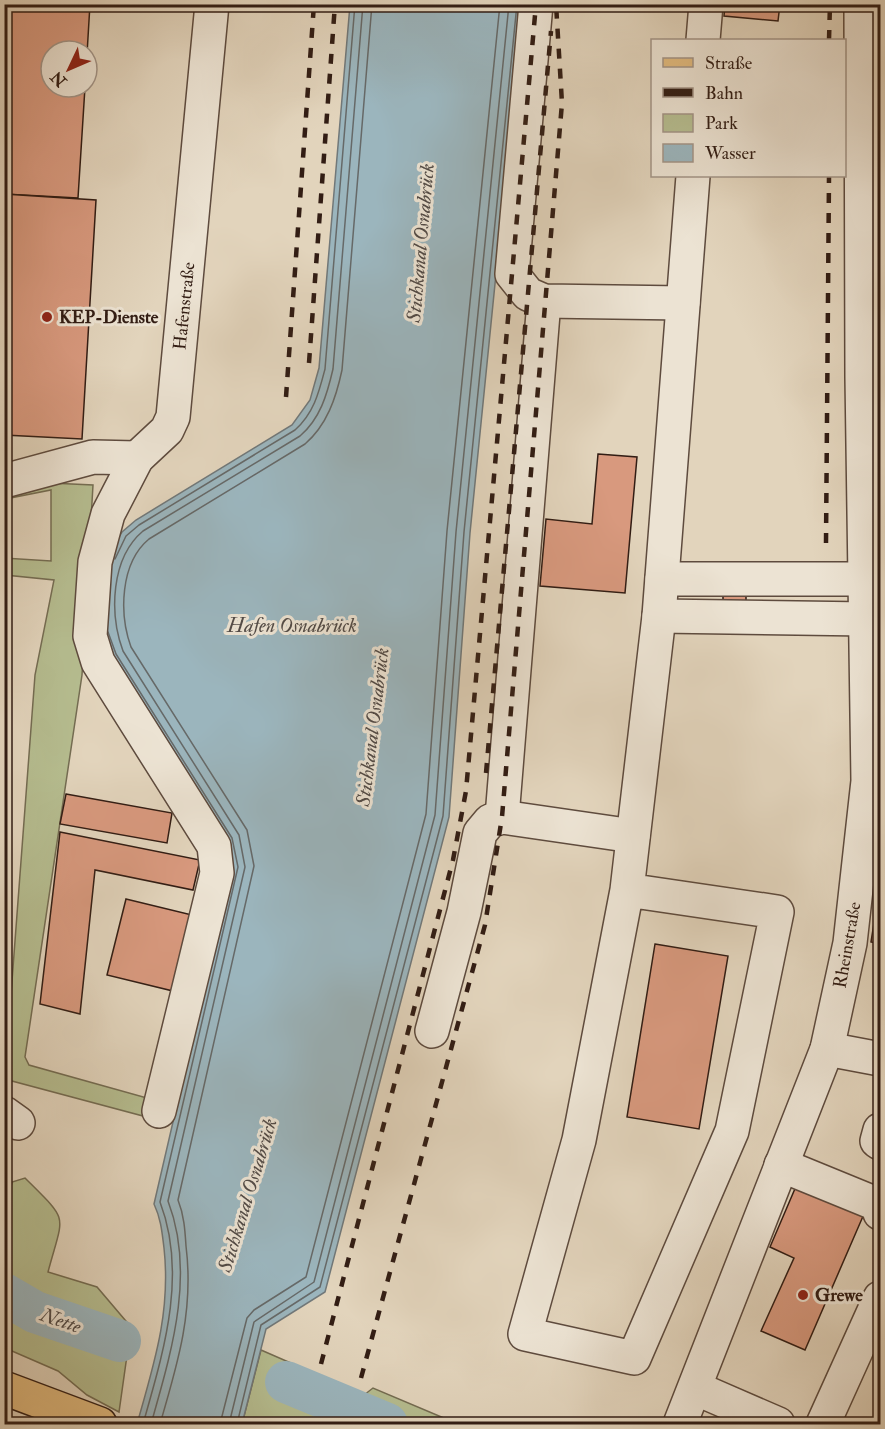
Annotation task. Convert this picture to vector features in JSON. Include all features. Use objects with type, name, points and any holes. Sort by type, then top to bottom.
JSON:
[{"type":"main road","points":[[4,1388],[109,1421]]},
{"type":"street","name":"Hafenstraße","points":[[136,458],[167,430],[172,417],[212,4]]},
{"type":"street","points":[[536,4],[512,274],[528,294],[544,301],[683,303]]},
{"type":"street","points":[[703,39],[706,4]]},
{"type":"street","name":"Rheinstraße","points":[[680,1425],[827,1049],[850,943],[868,781],[867,619],[873,578],[862,377],[861,4]]},
{"type":"street","points":[[627,890],[777,912],[732,1131],[634,1358],[525,1334],[579,1140],[627,890],[659,616],[693,177]]},
{"type":"street","points":[[502,817],[544,301]]},
{"type":"street","points":[[4,482],[93,457],[136,458],[108,514],[95,562],[90,636],[98,662],[214,846],[217,873],[159,1111]]},
{"type":"street","points":[[662,579],[873,578]]},
{"type":"street","points":[[659,616],[867,619]]},
{"type":"street","points":[[432,1031],[464,912],[480,833],[490,820],[502,817],[633,836]]},
{"type":"street","points":[[827,1049],[880,1059]]},
{"type":"street","points":[[880,1130],[877,1142],[880,1143]]},
{"type":"street","points":[[781,1165],[879,1205],[880,1213]]},
{"type":"street","points":[[823,1425],[880,1298]]},
{"type":"street","points":[[695,1388],[778,1425]]},
{"type":"path","points":[[109,1421],[143,1425]]},
{"type":"green space","points":[[50,483],[93,485],[82,675],[25,1057],[29,1065],[147,1098],[143,1116],[12,1081],[5,1074],[35,675],[54,580],[5,575],[4,558],[51,561],[51,490],[5,499],[5,494]]},
{"type":"green space","points":[[25,1178],[50,1203],[59,1219],[60,1228],[48,1272],[97,1287],[131,1327],[119,1412],[87,1395],[58,1371],[5,1348],[4,1214],[12,1182]]},
{"type":"green space","points":[[261,1350],[364,1395],[373,1388],[458,1424],[242,1424]]},
{"type":"water","name":"Hafen Osnabrück","points":[[350,5],[523,5],[470,533],[449,817],[325,1292],[266,1329],[242,1424],[137,1424],[160,1338],[165,1294],[166,1271],[163,1242],[160,1220],[154,1204],[232,867],[110,657],[102,632],[113,546],[122,532],[136,520],[292,425],[310,400],[319,368]]},
{"type":"building","points":[[4,4],[90,4],[88,39],[39,39],[39,99],[84,99],[78,198],[4,194]]},
{"type":"building","points":[[725,4],[780,4],[778,21],[724,16]]},
{"type":"building","points":[[876,117],[880,117],[880,369],[877,370]]},
{"type":"building","name":"KEP-Dienste","points":[[4,194],[96,200],[82,439],[4,435]]},
{"type":"building","points":[[880,390],[880,466],[875,391]]},
{"type":"building","points":[[598,454],[637,457],[625,593],[540,586],[546,519],[592,524]]},
{"type":"building","points":[[723,589],[746,590],[746,605],[723,604]]},
{"type":"building","points":[[66,794],[172,813],[167,843],[60,824]]},
{"type":"building","points":[[60,832],[200,860],[193,890],[95,870],[80,1014],[40,1004]]},
{"type":"building","points":[[880,885],[880,944],[871,942]]},
{"type":"building","points":[[126,899],[192,915],[173,991],[107,975]]},
{"type":"building","points":[[655,944],[728,956],[699,1129],[627,1117]]},
{"type":"building","name":"Grewe","points":[[797,1184],[864,1214],[805,1350],[761,1331],[794,1258],[770,1247]]},
{"type":"waterway","name":"Nette","points":[[4,1294],[35,1312],[120,1341]]},
{"type":"waterway","name":"Nette","points":[[286,1382],[387,1424]]},
{"type":"railway","points":[[286,397],[314,4]]},
{"type":"railway","points":[[309,363],[335,4]]},
{"type":"railway","points":[[321,1364],[453,860],[466,791],[536,4]]},
{"type":"railway","points":[[361,1378],[485,925],[502,817],[562,103],[556,4]]},
{"type":"railway","points":[[829,39],[830,4]]},
{"type":"railway","points":[[486,773],[551,31]]},
{"type":"railway","points":[[826,543],[829,177]]},
{"type":"place","name":"KEP-Dienste","points":[[47,317]]},
{"type":"place","name":"Grewe","points":[[803,1295]]},
{"type":"water label","name":"Stichkanal Osnabrück","points":[[420,243]]},
{"type":"water label","name":"Stichkanal Osnabrück","points":[[372,727]]},
{"type":"water label","name":"Stichkanal Osnabrück","points":[[247,1195]]}]
